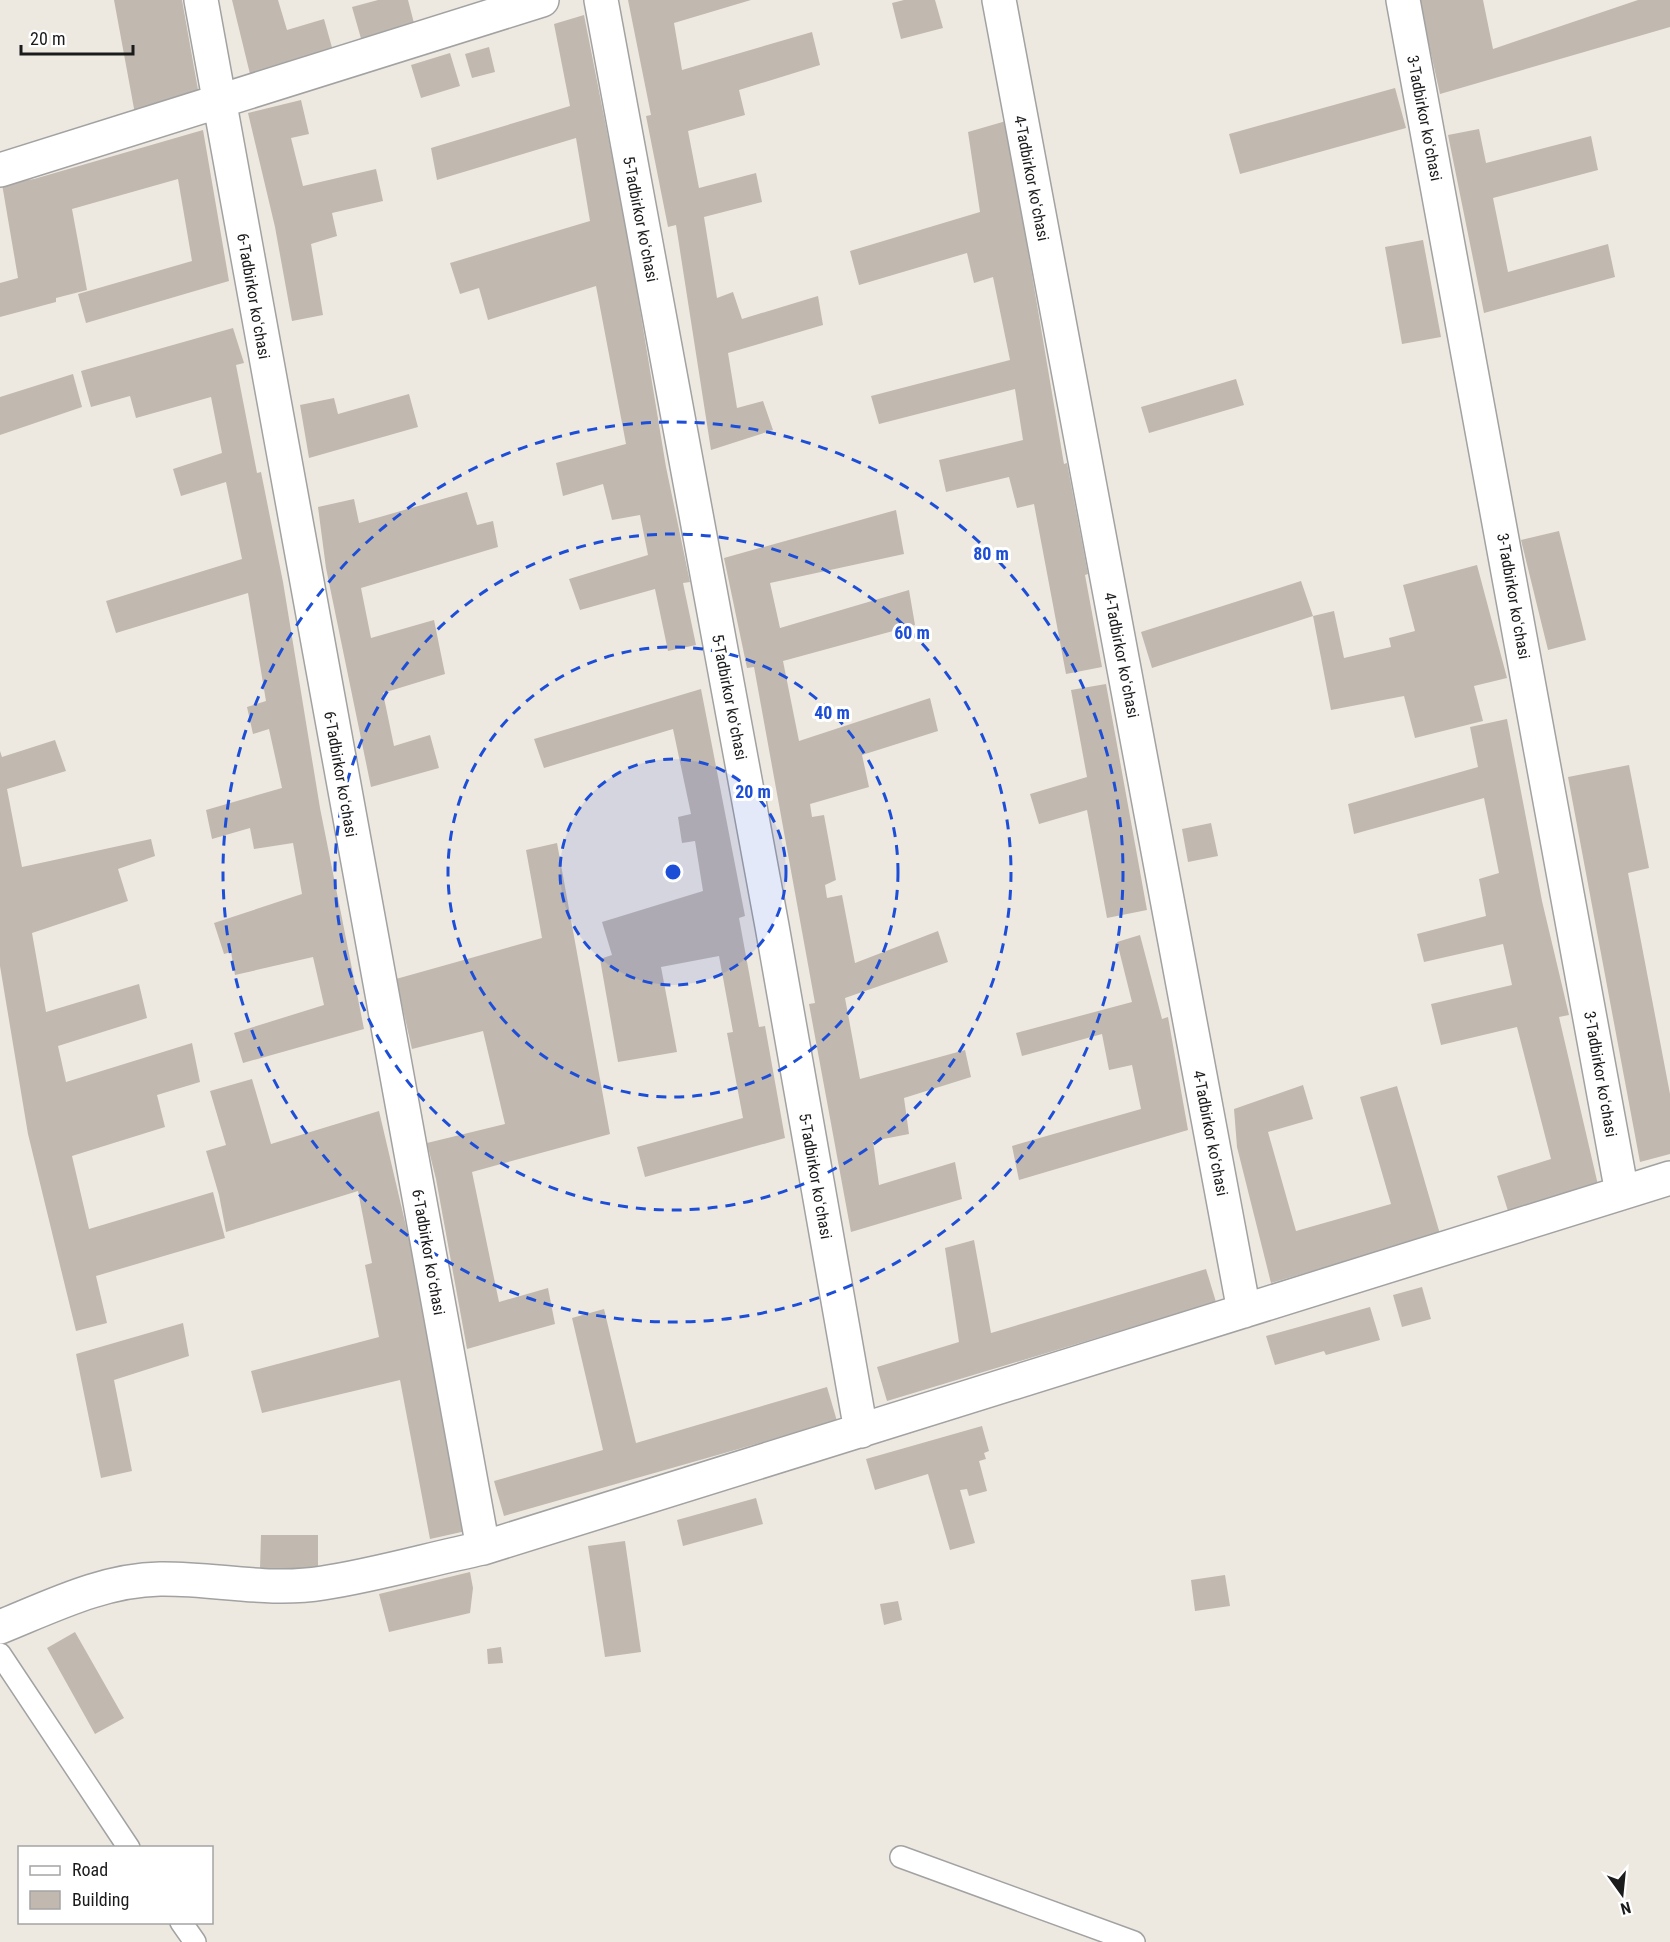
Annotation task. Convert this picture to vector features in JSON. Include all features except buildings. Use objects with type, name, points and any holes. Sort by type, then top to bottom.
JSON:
[{"type":"street","name":"6-Tadbirkor koʻchasi","points":[[201,0],[483,1548]]},
{"type":"street","points":[[0,171],[542,0]]},
{"type":"street","name":"5-Tadbirkor koʻchasi","points":[[601,0],[770,915],[861,1431]]},
{"type":"street","name":"4-Tadbirkor koʻchasi","points":[[999,0],[1244,1311]]},
{"type":"street","name":"3-Tadbirkor koʻchasi","points":[[1402,0],[1490,464],[1622,1193]]},
{"type":"street","points":[[0,1627],[75,1595],[124,1582],[161,1579],[257,1586],[322,1584],[483,1548],[1670,1178]]},
{"type":"lane","points":[[0,1654],[128,1846]]},
{"type":"lane","points":[[901,1857],[1134,1942]]},
{"type":"lane","points":[[182,1924],[195,1942]]}]
